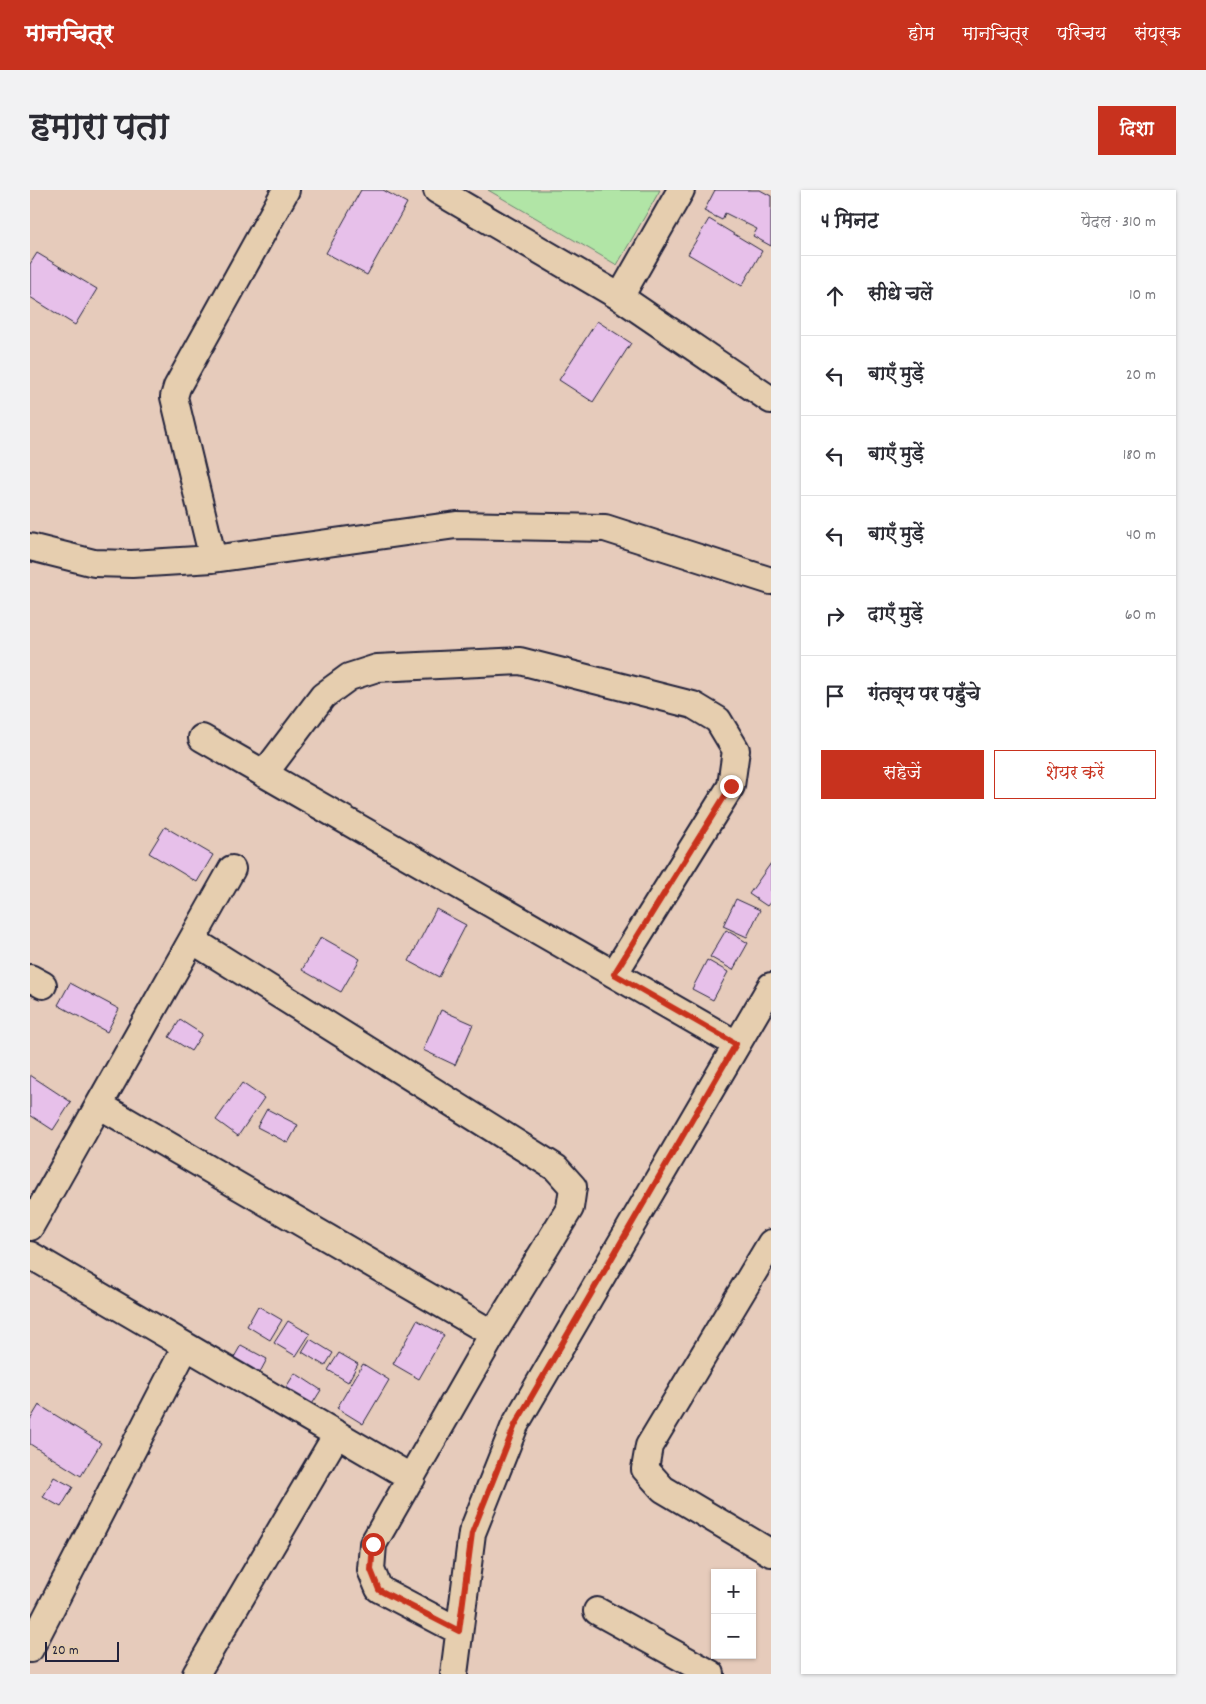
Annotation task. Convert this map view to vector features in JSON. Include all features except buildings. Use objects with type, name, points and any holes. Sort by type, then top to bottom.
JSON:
[{"type":"street","points":[[213,559],[174,397],[180,381],[286,190]]},
{"type":"street","points":[[437,190],[620,297],[771,400]]},
{"type":"street","points":[[620,297],[681,190]]},
{"type":"street","points":[[30,547],[94,563],[114,565],[213,559],[456,524],[605,528],[771,581]]},
{"type":"street","points":[[264,774],[323,696],[349,676],[377,668],[520,661],[693,705],[718,720],[736,750],[731,786],[614,974]]},
{"type":"street","points":[[202,738],[736,1044]]},
{"type":"street","points":[[30,1227],[232,869]]},
{"type":"street","points":[[192,940],[556,1168],[573,1187],[570,1208],[493,1334],[373,1544],[371,1570],[379,1590],[459,1631]]},
{"type":"street","points":[[454,1674],[472,1533],[515,1425],[771,986]]},
{"type":"street","points":[[99,1106],[493,1334]]},
{"type":"street","points":[[771,1243],[649,1446],[645,1469],[663,1489],[771,1554]]},
{"type":"street","points":[[30,1255],[412,1478]]},
{"type":"street","points":[[30,1649],[186,1346]]},
{"type":"street","points":[[196,1674],[338,1434]]},
{"type":"street","points":[[597,1611],[711,1674]]},
{"type":"green space","points":[[488,190],[660,190],[617,265]]},
{"type":"route","points":[[373,1544],[371,1570],[379,1590],[459,1631],[472,1533],[515,1425],[736,1044],[614,974],[731,786]]}]
